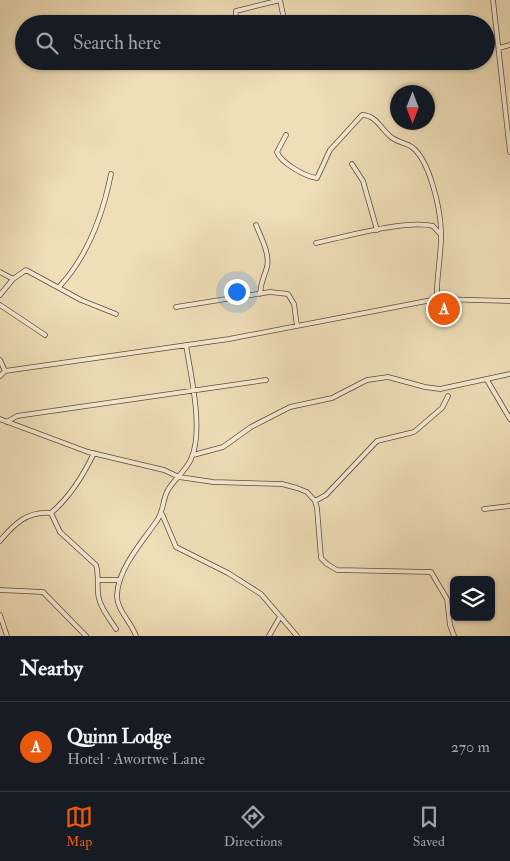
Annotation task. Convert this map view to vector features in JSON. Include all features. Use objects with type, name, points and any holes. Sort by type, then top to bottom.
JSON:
[{"type":"street","points":[[235,15],[236,10],[280,0],[283,15]]},
{"type":"street","points":[[492,0],[494,15]]},
{"type":"street","points":[[495,21],[508,115],[510,152]]},
{"type":"street","points":[[499,48],[510,46]]},
{"type":"street","points":[[286,135],[277,152],[279,158],[310,177],[317,178],[330,150],[362,115],[372,116],[390,136],[411,147],[419,155],[432,184],[441,235],[436,281],[437,299]]},
{"type":"street","points":[[352,164],[363,181],[376,230]]},
{"type":"street","points":[[59,286],[74,271],[80,260],[105,202],[111,174]]},
{"type":"street","points":[[256,225],[263,242],[267,267],[261,279],[260,294]]},
{"type":"street","points":[[316,242],[376,230],[428,225],[441,235]]},
{"type":"street","points":[[0,295],[12,279],[26,270],[59,286],[81,300],[116,314]]},
{"type":"street","points":[[0,272],[12,279]]},
{"type":"street","points":[[176,307],[260,294],[288,294],[294,304],[297,326]]},
{"type":"street","points":[[0,376],[5,371],[186,346],[437,299],[510,301]]},
{"type":"street","points":[[0,305],[45,335]]},
{"type":"street","points":[[136,636],[116,598],[120,580],[133,555],[162,514],[167,490],[179,477],[193,455],[196,433],[194,392],[186,346]]},
{"type":"street","points":[[0,360],[5,371]]},
{"type":"street","points":[[193,455],[223,447],[251,427],[290,407],[332,398],[366,380],[388,377],[440,389],[510,374]]},
{"type":"street","points":[[7,422],[17,416],[194,392],[266,380]]},
{"type":"street","points":[[487,380],[510,418]]},
{"type":"street","points":[[315,501],[326,495],[377,441],[414,432],[442,408],[448,396]]},
{"type":"street","points":[[0,419],[94,453],[164,470],[179,477],[214,482],[282,484],[307,492],[315,501],[317,508],[321,558],[327,564],[337,570],[431,572],[447,599],[450,625],[454,636]]},
{"type":"street","points":[[0,541],[28,514],[37,512],[50,513],[75,488],[94,453]]},
{"type":"street","points":[[484,509],[510,506]]},
{"type":"street","points":[[50,513],[60,532],[96,565],[99,580],[98,593],[102,606],[116,629]]},
{"type":"street","points":[[162,514],[176,547],[228,573],[261,594],[297,636]]},
{"type":"street","points":[[99,580],[120,580]]},
{"type":"street","points":[[0,590],[43,592],[86,636]]},
{"type":"street","points":[[0,616],[7,636]]},
{"type":"street","points":[[269,636],[280,617]]},
{"type":"place","name":"Quinn Lodge","points":[[444,309]]}]
